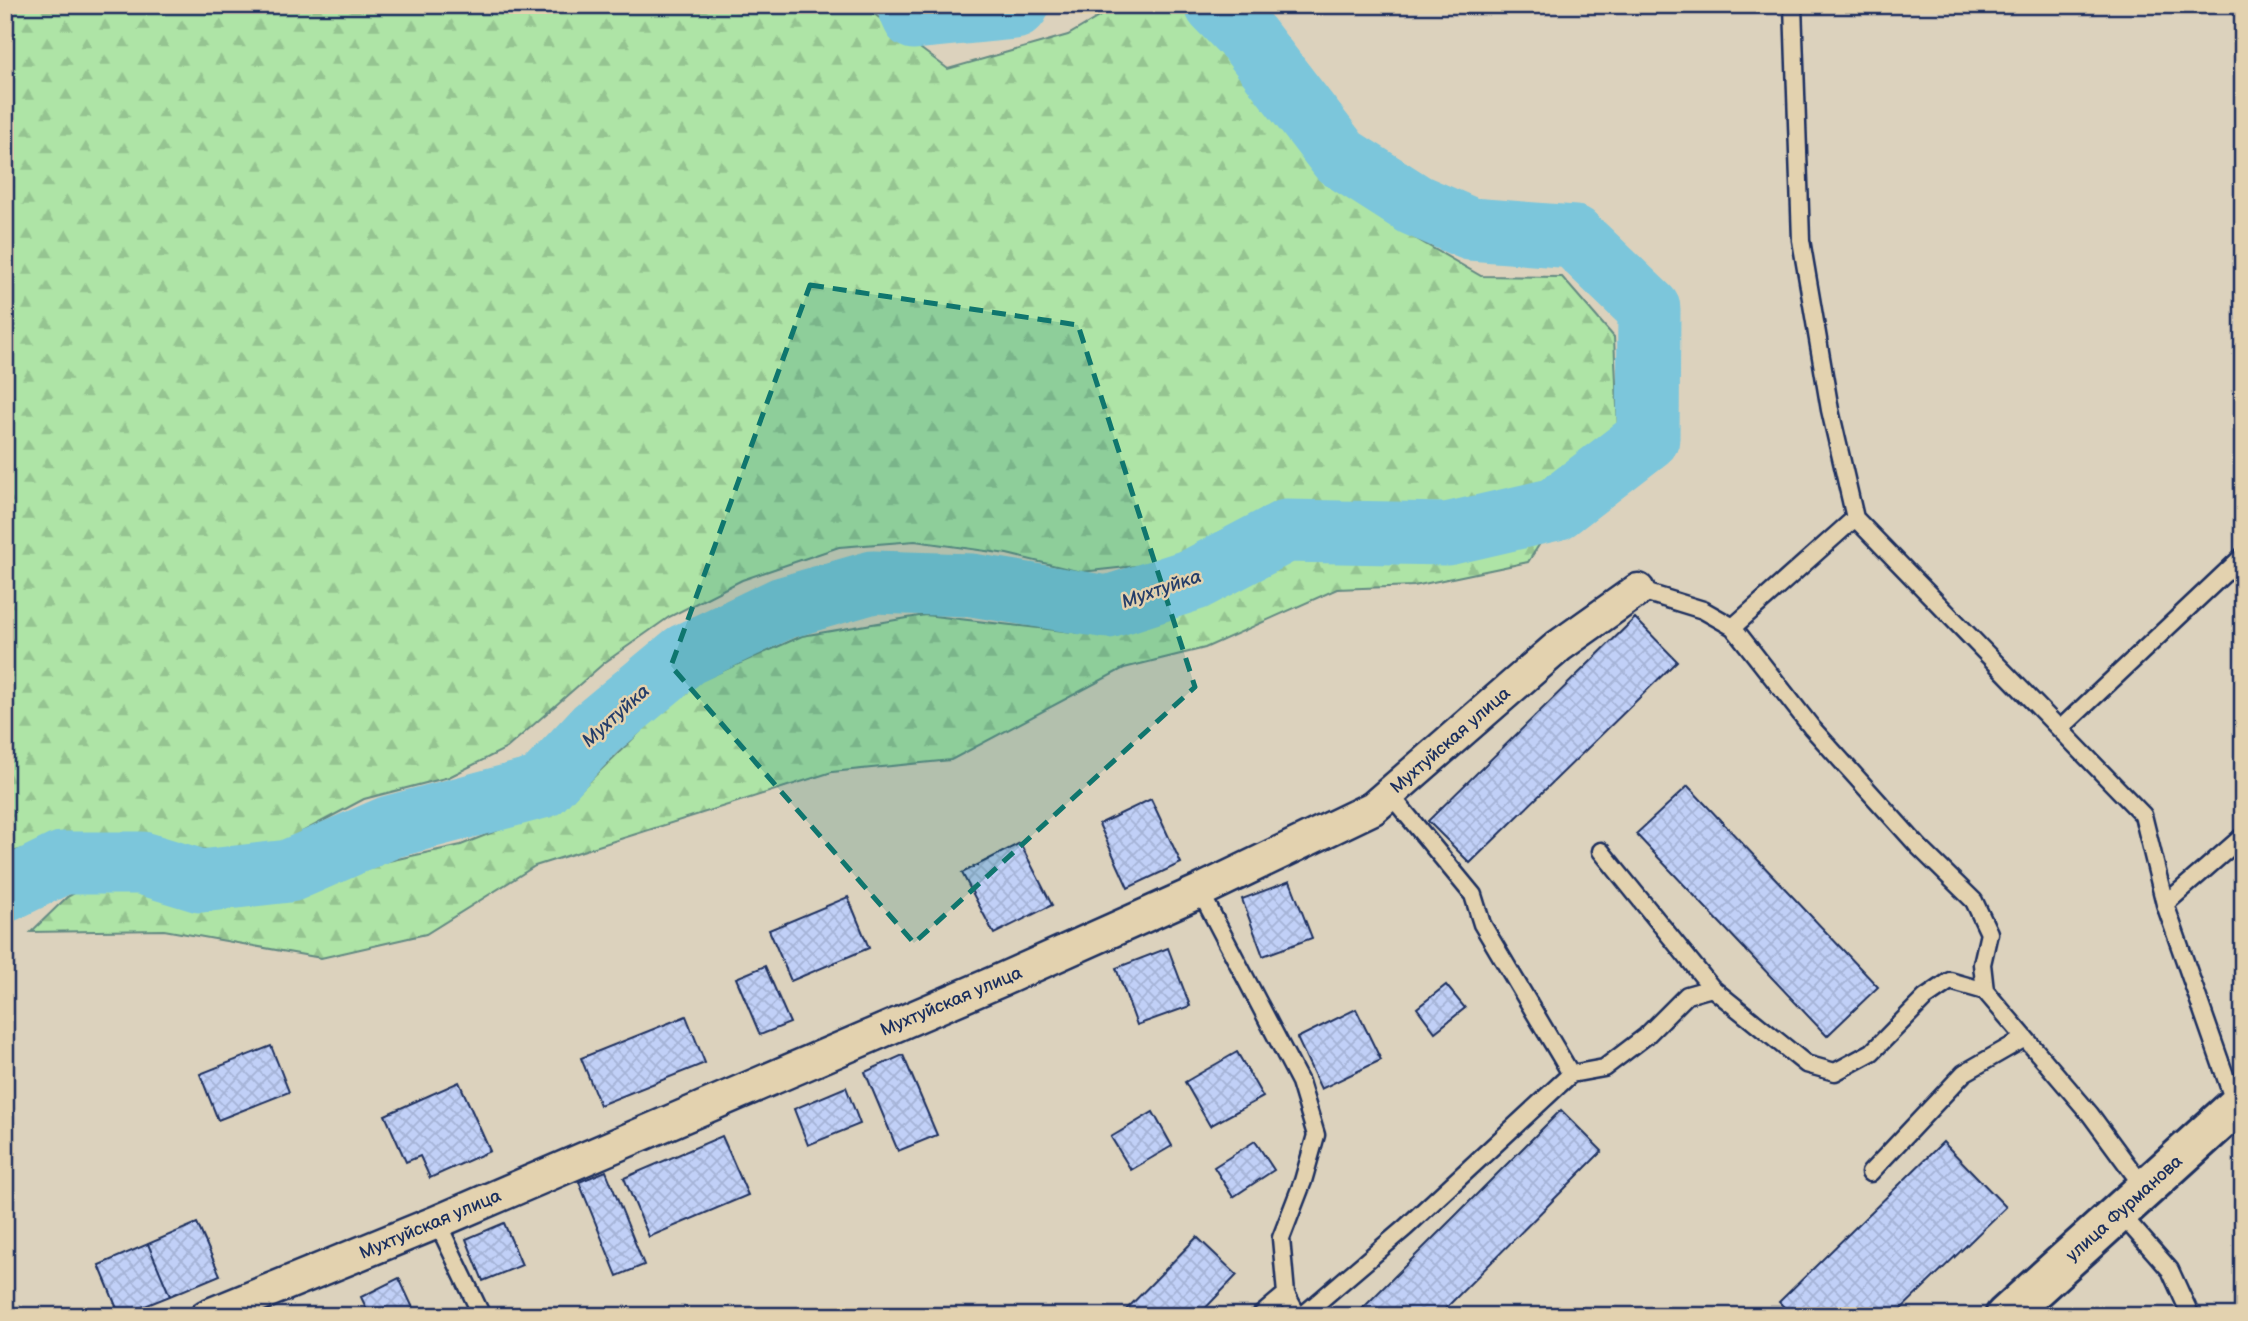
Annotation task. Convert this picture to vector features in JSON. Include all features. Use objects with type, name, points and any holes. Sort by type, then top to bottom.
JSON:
[{"type":"main road","name":"улица Фурманова","points":[[2005,1316],[2239,1103]]},
{"type":"street","name":"Мухтуйская улица","points":[[207,1316],[437,1222],[951,1001],[1200,891],[1373,808],[1559,646],[1638,590]]},
{"type":"lane","points":[[1793,5],[1801,240],[1830,410],[1855,518],[2143,815],[2165,904],[2239,1103]]},
{"type":"lane","points":[[1733,627],[1855,518]]},
{"type":"lane","points":[[2060,729],[2243,556]]},
{"type":"lane","points":[[1638,590],[1703,610],[1733,627],[1812,728],[1919,847],[1974,901],[1989,933],[1982,964],[1985,991]]},
{"type":"lane","points":[[1389,793],[1473,895],[1482,924],[1572,1074]]},
{"type":"lane","points":[[2165,904],[2243,836]]},
{"type":"lane","points":[[1601,852],[1712,988],[1806,1064],[1835,1072],[1872,1052],[1925,998],[1950,981],[1985,991],[2090,1114],[2191,1316]]},
{"type":"lane","points":[[1200,891],[1300,1082],[1316,1135],[1303,1181],[1281,1238],[1286,1294],[1300,1316],[1405,1228],[1572,1074],[1604,1068],[1646,1037],[1687,995],[1712,988]]},
{"type":"lane","points":[[1870,1173],[1964,1073],[2025,1038]]},
{"type":"lane","points":[[437,1222],[482,1316]]},
{"type":"lane","points":[[1260,1316],[1286,1294]]},
{"type":"highlighted area","points":[[810,285],[1078,325],[1195,687],[914,943],[671,666]]},
{"type":"green space","points":[[5,5],[862,5],[948,69],[1068,35],[1119,5],[1176,5],[1188,9],[1245,71],[1296,146],[1401,230],[1481,276],[1562,277],[1614,337],[1618,429],[1543,491],[1486,495],[1440,509],[1343,519],[1300,511],[1247,520],[1173,562],[1081,572],[1007,554],[915,541],[839,547],[742,580],[669,617],[604,663],[507,748],[449,777],[364,799],[257,856],[78,834],[5,854]]},
{"type":"green space","points":[[1548,531],[1528,562],[1414,586],[1337,589],[1205,648],[1124,668],[951,760],[832,772],[535,866],[426,934],[321,958],[164,930],[31,932],[67,897],[93,883],[192,899],[272,895],[366,866],[461,845],[568,802],[686,687],[802,636],[925,615],[1081,633],[1213,592],[1298,555],[1408,549]]},
{"type":"building","points":[[1635,618],[1677,661],[1470,863],[1428,821]]},
{"type":"building","points":[[1688,786],[1878,987],[1827,1036],[1636,834]]},
{"type":"building","points":[[1151,799],[1181,863],[1128,888],[1099,824]]},
{"type":"building","points":[[1020,843],[1052,905],[994,934],[962,873]]},
{"type":"building","points":[[1290,881],[1312,938],[1263,956],[1242,899]]},
{"type":"building","points":[[848,897],[869,948],[791,981],[769,930]]},
{"type":"building","points":[[1168,948],[1190,1006],[1137,1025],[1116,968]]},
{"type":"building","points":[[765,966],[790,1023],[760,1035],[736,978]]},
{"type":"building","points":[[1446,985],[1465,1008],[1435,1032],[1417,1008]]},
{"type":"building","points":[[1356,1009],[1381,1060],[1321,1089],[1297,1038]]},
{"type":"building","points":[[686,1016],[705,1063],[600,1105],[581,1058]]},
{"type":"building","points":[[271,1046],[289,1092],[218,1120],[200,1074]]},
{"type":"building","points":[[1237,1052],[1263,1097],[1210,1126],[1185,1082]]},
{"type":"building","points":[[903,1055],[937,1135],[898,1151],[865,1072]]},
{"type":"building","points":[[459,1082],[490,1151],[430,1178],[420,1156],[406,1162],[385,1115]]},
{"type":"building","points":[[846,1087],[860,1124],[808,1145],[794,1109]]},
{"type":"building","points":[[1561,1110],[1602,1151],[1438,1316],[1355,1316]]},
{"type":"building","points":[[1153,1112],[1172,1146],[1131,1170],[1111,1137]]},
{"type":"building","points":[[722,1136],[748,1195],[649,1237],[624,1178]]},
{"type":"building","points":[[1255,1141],[1274,1170],[1233,1197],[1214,1167]]},
{"type":"building","points":[[1943,1142],[2006,1207],[1894,1316],[1793,1316],[1779,1302]]},
{"type":"building","points":[[606,1171],[644,1265],[617,1276],[579,1182]]},
{"type":"building","points":[[197,1223],[220,1275],[170,1296],[148,1244]]},
{"type":"building","points":[[504,1223],[522,1265],[483,1281],[466,1239]]},
{"type":"building","points":[[1197,1237],[1237,1275],[1198,1316],[1120,1316]]},
{"type":"building","points":[[148,1244],[170,1296],[120,1316],[99,1265]]},
{"type":"building","points":[[399,1278],[414,1310],[402,1316],[370,1316],[361,1297]]},
{"type":"waterway","name":"Мухтуйка","points":[[908,5],[914,18],[1015,8],[1018,5]]},
{"type":"waterway","name":"Мухтуйка","points":[[5,891],[62,863],[142,863],[201,881],[289,871],[390,827],[542,787],[596,729],[685,655],[783,608],[873,582],[972,585],[1108,607],[1195,579],[1286,531],[1447,534],[1556,509],[1648,438],[1649,309],[1574,237],[1470,229],[1415,205],[1340,157],[1249,39],[1216,5]]}]
